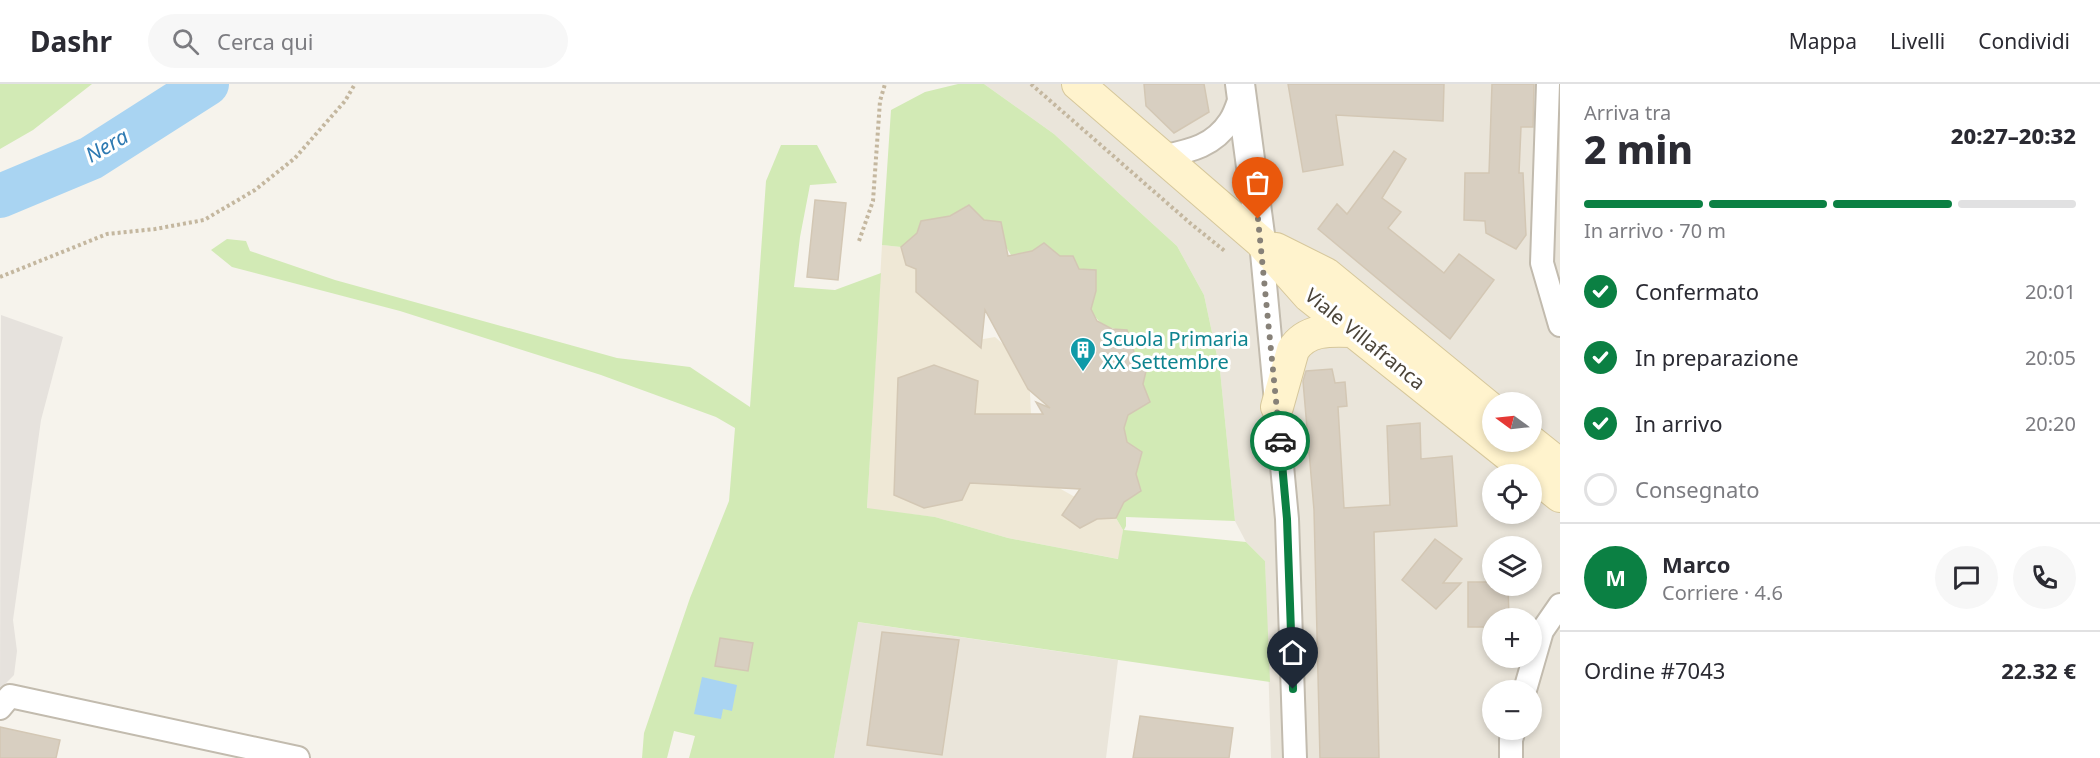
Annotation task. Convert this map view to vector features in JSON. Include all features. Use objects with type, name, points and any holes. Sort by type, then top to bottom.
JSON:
[{"type":"main road","points":[[1078,84],[1261,242]]},
{"type":"main road","name":"Viale Villafranca","points":[[1261,242],[1309,296],[1560,496]]},
{"type":"main road","name":"Viale Villafranca","points":[[1261,242],[1326,274],[1482,402]]},
{"type":"main road","points":[[1277,407],[1297,342],[1324,330],[1352,331]]},
{"type":"main road","points":[[1542,451],[1560,465]]},
{"type":"street","points":[[1548,84],[1542,263],[1560,325]]},
{"type":"street","points":[[1161,157],[1196,150],[1211,141],[1230,121],[1241,89]]},
{"type":"street","points":[[1241,89],[1261,242],[1287,519],[1295,758]]},
{"type":"street","points":[[1528,680],[1542,631],[1560,604]]},
{"type":"street","points":[[0,708],[10,696],[298,758]]},
{"type":"street","points":[[1511,740],[1511,758]]},
{"type":"path","points":[[0,277],[107,234],[155,229],[204,220],[255,190],[295,158],[345,101],[355,84]]},
{"type":"path","points":[[860,241],[873,201],[880,101],[885,84]]},
{"type":"path","points":[[1031,84],[1191,223]]},
{"type":"shaded area","points":[[984,84],[1560,84],[1560,758],[1271,758],[1265,561],[1246,542],[1235,521],[1220,370],[1204,295],[1177,246],[1054,134]]},
{"type":"shaded area","points":[[882,245],[901,247],[906,265],[916,269],[916,292],[972,341],[995,337],[1003,344],[1030,392],[1031,414],[975,414],[978,381],[934,365],[898,378],[894,495],[924,508],[962,500],[970,483],[1059,488],[1075,497],[1063,515],[1079,528],[1097,519],[1116,518],[1123,530],[1119,559],[1008,538],[935,517],[867,509]]},
{"type":"shaded area","points":[[1,315],[63,337],[41,420],[13,620],[17,651],[14,675],[0,689]]},
{"type":"shaded area","points":[[857,622],[1118,660],[1106,758],[834,758]]},
{"type":"green space","points":[[0,84],[92,84],[33,130],[0,149]]},
{"type":"green space","points":[[958,84],[984,84],[1054,134],[1177,246],[1204,295],[1220,370],[1235,521],[1126,517],[1124,530],[1246,542],[1265,561],[1270,682],[858,622],[834,758],[689,758],[695,736],[674,731],[667,758],[642,758],[644,733],[690,598],[729,501],[735,428],[716,417],[601,375],[400,311],[232,267],[211,250],[227,239],[246,241],[250,251],[335,280],[617,358],[690,367],[750,407],[766,181],[781,145],[817,145],[837,183],[810,185],[800,237],[794,287],[835,290],[881,273],[867,508],[935,517],[1008,538],[1118,559],[1123,530],[1116,518],[1124,502],[1141,491],[1136,474],[1142,452],[1127,442],[1124,428],[1128,415],[1150,402],[1143,384],[1147,367],[1135,355],[1127,330],[1105,326],[1091,309],[1096,291],[1096,270],[1079,269],[1073,256],[1060,256],[1044,243],[1032,251],[1011,255],[1006,247],[1001,222],[984,220],[968,205],[950,216],[921,221],[917,233],[901,247],[882,245],[891,110],[925,92]]},
{"type":"water","points":[[702,677],[737,685],[732,711],[723,709],[721,719],[694,714]]},
{"type":"building","points":[[1144,84],[1204,84],[1209,112],[1174,133],[1146,106]]},
{"type":"building","points":[[1288,84],[1444,84],[1443,121],[1336,115],[1343,165],[1303,172]]},
{"type":"building","points":[[1492,84],[1534,84],[1533,127],[1521,127],[1519,173],[1523,173],[1526,235],[1516,249],[1486,233],[1485,221],[1464,220],[1465,173],[1489,173]]},
{"type":"building","points":[[1394,151],[1406,159],[1382,198],[1401,212],[1388,228],[1444,273],[1459,254],[1494,280],[1450,339],[1318,229],[1337,204],[1347,214]]},
{"type":"building","points":[[815,200],[846,203],[838,280],[807,277]]},
{"type":"building","name":"Scuola Primaria XX Settembre","points":[[969,205],[984,220],[1001,222],[1008,256],[1032,251],[1044,243],[1060,256],[1073,256],[1079,269],[1096,270],[1096,291],[1091,309],[1097,321],[1112,329],[1127,330],[1135,355],[1147,367],[1143,384],[1150,402],[1128,415],[1124,428],[1127,442],[1142,452],[1136,474],[1141,491],[1124,502],[1116,518],[1097,519],[1080,528],[1062,515],[1080,489],[970,483],[962,500],[924,508],[894,495],[898,378],[934,365],[978,381],[975,414],[1043,414],[1036,402],[1050,408],[1028,389],[985,310],[981,348],[916,292],[916,269],[906,265],[901,247],[917,233],[921,221],[950,216]]},
{"type":"building","points":[[1332,369],[1335,383],[1345,382],[1347,406],[1338,407],[1344,508],[1390,505],[1387,426],[1420,423],[1421,459],[1452,456],[1457,526],[1374,532],[1379,758],[1320,758],[1314,510],[1303,381],[1306,371]]},
{"type":"building","points":[[1435,539],[1462,559],[1443,583],[1461,583],[1436,609],[1402,580]]},
{"type":"building","points":[[1468,582],[1482,582],[1482,596],[1508,596],[1509,608],[1482,608],[1482,627],[1468,627]]},
{"type":"building","points":[[882,632],[959,640],[942,755],[867,745]]},
{"type":"building","points":[[720,638],[753,643],[748,671],[715,666]]},
{"type":"building","points":[[1140,716],[1233,728],[1229,758],[1133,758]]},
{"type":"building","points":[[0,727],[60,740],[56,758],[0,758]]},
{"type":"waterway","name":"Nera","points":[[0,196],[91,158],[207,84]]},
{"type":"way so far","points":[[1258,219],[1280,441]]},
{"type":"place","name":"Scuola Primaria XX Settembre","points":[[1083,373]]},
{"type":"route","points":[[1280,441],[1287,519],[1293,689]]}]
